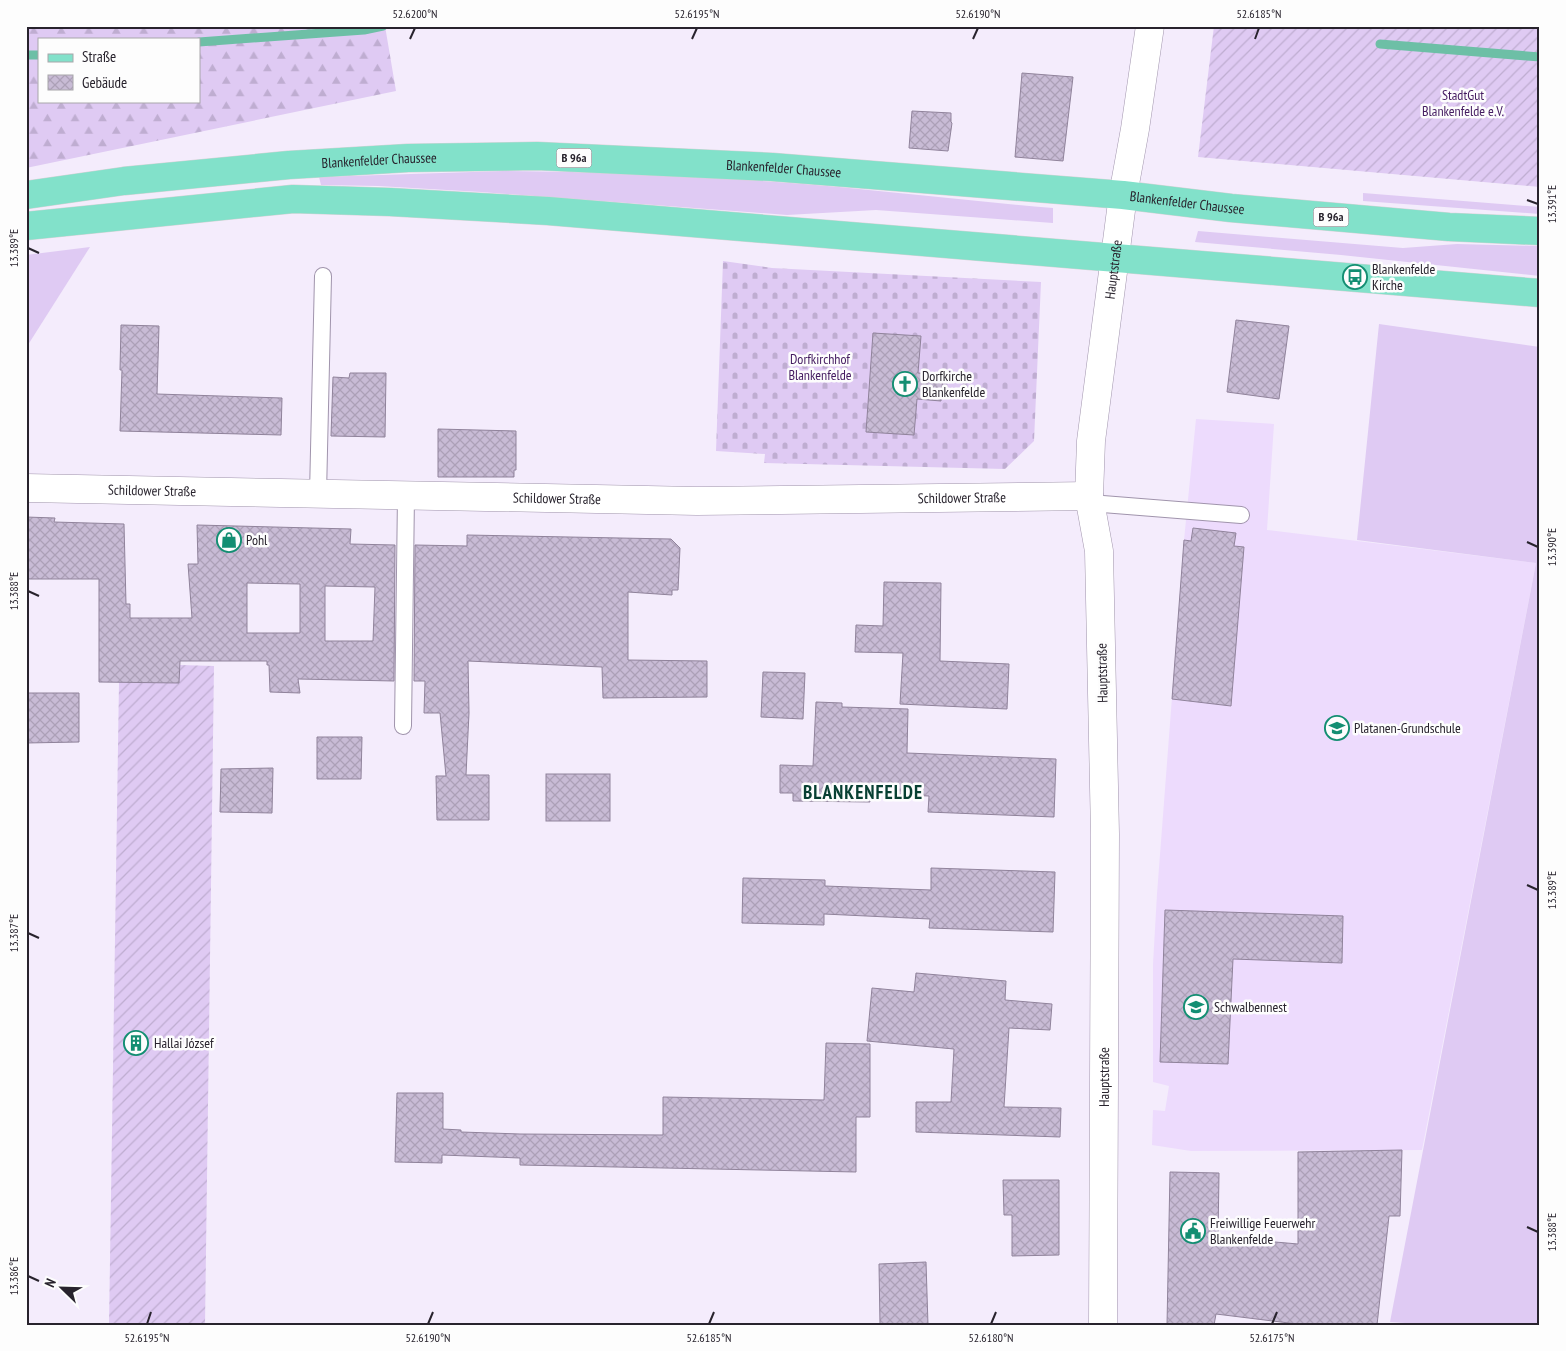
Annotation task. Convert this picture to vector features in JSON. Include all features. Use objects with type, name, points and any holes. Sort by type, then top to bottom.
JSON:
[{"type":"main road","name":"Blankenfelder Chaussee","points":[[26,195],[124,181],[289,165],[408,158],[537,156],[772,167],[1124,195],[1230,208],[1449,227],[1540,231]]},
{"type":"main road","points":[[26,226],[293,199],[390,202],[558,212],[1115,259],[1540,292]]},
{"type":"street","name":"Hauptstraße","points":[[1104,1325],[1105,834],[1099,551],[1089,499],[1091,441],[1124,195],[1150,26]]},
{"type":"street","name":"Schildower Straße","points":[[26,488],[697,501],[1089,499]]},
{"type":"lane","points":[[318,494],[323,276]]},
{"type":"lane","points":[[403,726],[406,495]]},
{"type":"lane","points":[[1089,499],[1241,515]]},
{"type":"shaded area","name":"Platanen-Grundschule","points":[[1196,419],[1274,424],[1267,530],[1536,563],[1422,1150],[1191,1151],[1152,1145],[1153,1110],[1165,1111],[1169,1086],[1153,1082],[1153,964],[1184,540]]},
{"type":"green space","points":[[26,26],[385,26],[396,91],[26,168]]},
{"type":"green space","name":"StadtGut Blankenfelde e.V.","points":[[1214,26],[1540,26],[1540,187],[1198,157]]},
{"type":"green space","points":[[503,171],[755,180],[839,187],[1053,208],[1053,223],[876,210],[787,215],[481,192],[321,185],[319,177]]},
{"type":"green space","points":[[1363,193],[1540,207],[1540,214],[1363,201]]},
{"type":"green space","points":[[1198,231],[1403,248],[1457,244],[1540,246],[1540,276],[1195,242]]},
{"type":"green space","points":[[90,247],[26,348],[26,255]]},
{"type":"green space","name":"Dorfkirchhof Blankenfelde","points":[[723,261],[772,268],[1041,282],[1034,441],[1005,469],[764,463],[765,454],[716,451]]},
{"type":"green space","points":[[1379,324],[1540,347],[1540,1325],[1435,1325],[1390,1322],[1536,563],[1357,540]]},
{"type":"green space","points":[[180,665],[214,666],[205,1325],[109,1325],[119,682],[179,683]]},
{"type":"building","points":[[1022,73],[1073,77],[1063,161],[1015,157]]},
{"type":"building","points":[[912,111],[951,113],[952,123],[948,151],[909,148]]},
{"type":"building","points":[[1236,320],[1289,326],[1279,399],[1227,392]]},
{"type":"building","points":[[121,325],[159,326],[157,394],[282,398],[281,435],[120,431]]},
{"type":"building","name":"Dorfkirche Blankenfelde","points":[[873,333],[921,336],[918,373],[943,375],[941,401],[917,399],[914,435],[866,432]]},
{"type":"building","points":[[350,373],[386,373],[385,437],[331,436],[333,377],[349,378]]},
{"type":"building","points":[[438,429],[516,431],[516,470],[514,470],[514,477],[438,477]]},
{"type":"building","points":[[26,517],[55,518],[54,522],[124,524],[126,604],[130,604],[130,618],[192,618],[188,564],[198,564],[197,525],[351,529],[350,544],[395,545],[394,681],[298,679],[300,693],[270,692],[269,665],[267,665],[267,661],[180,661],[179,683],[99,682],[99,579],[26,579]],"holes":[[[247,583],[300,584],[300,633],[247,633]],[[325,586],[375,587],[373,641],[325,641]]]},
{"type":"building","points":[[1193,528],[1236,533],[1234,546],[1244,547],[1231,706],[1172,699],[1184,540],[1191,541]]},
{"type":"building","points":[[467,535],[671,539],[680,548],[678,590],[672,590],[672,595],[628,592],[628,660],[707,661],[707,697],[603,698],[602,667],[468,661],[469,713],[466,775],[489,775],[489,820],[437,820],[436,776],[446,776],[440,713],[424,713],[425,681],[414,681],[415,545],[467,546]]},
{"type":"building","points":[[884,582],[941,583],[940,661],[1009,664],[1007,709],[900,704],[903,653],[855,652],[856,625],[883,626]]},
{"type":"building","points":[[763,672],[805,673],[803,719],[761,717]]},
{"type":"building","points":[[26,693],[79,693],[79,742],[26,743]]},
{"type":"building","points":[[816,702],[842,703],[842,707],[908,709],[907,753],[1056,759],[1054,817],[928,812],[929,796],[870,794],[870,802],[793,801],[793,793],[780,793],[780,765],[813,766]]},
{"type":"building","points":[[317,737],[362,737],[361,779],[317,779]]},
{"type":"building","points":[[273,768],[272,813],[220,812],[221,769]]},
{"type":"building","points":[[546,774],[610,774],[610,821],[546,821]]},
{"type":"building","points":[[931,868],[1055,872],[1053,932],[929,928],[930,919],[824,914],[824,925],[742,923],[743,878],[825,880],[825,886],[931,890]]},
{"type":"building","name":"Schwalbennest","points":[[1165,910],[1343,916],[1342,963],[1233,959],[1228,1064],[1160,1062]]},
{"type":"building","points":[[916,973],[1006,981],[1005,1000],[1052,1004],[1050,1030],[1009,1028],[1004,1107],[1061,1108],[1060,1137],[916,1132],[916,1102],[951,1102],[954,1049],[867,1041],[872,988],[914,992]]},
{"type":"building","points":[[826,1043],[870,1044],[870,1117],[856,1117],[856,1172],[520,1165],[520,1158],[442,1155],[442,1163],[395,1162],[397,1093],[443,1093],[443,1129],[461,1130],[461,1132],[663,1135],[663,1097],[824,1100]]},
{"type":"building","points":[[1402,1150],[1400,1216],[1389,1216],[1377,1325],[1305,1325],[1216,1314],[1214,1325],[1167,1325],[1170,1172],[1219,1173],[1218,1237],[1298,1244],[1298,1152]]},
{"type":"building","points":[[1003,1180],[1059,1180],[1059,1255],[1012,1256],[1012,1215],[1004,1215]]},
{"type":"building","points":[[926,1262],[928,1325],[880,1325],[879,1264]]},
{"type":"waterway","points":[[200,42],[364,30],[383,26]]},
{"type":"waterway","points":[[1380,44],[1540,57]]},
{"type":"waterway","points":[[26,55],[38,55]]},
{"type":"place","name":"Blankenfelde Kirche","points":[[1355,277]]},
{"type":"place","name":"Dorfkirche Blankenfelde","points":[[905,384]]},
{"type":"place","name":"Pohl","points":[[229,540]]},
{"type":"place","name":"Platanen-Grundschule","points":[[1337,728]]},
{"type":"place","name":"Schwalbennest","points":[[1196,1007]]},
{"type":"place","name":"Hallai József","points":[[136,1043]]},
{"type":"place","name":"Freiwillige Feuerwehr Blankenfelde","points":[[1193,1231]]},
{"type":"district","name":"BLANKENFELDE","points":[[863,792]]}]
